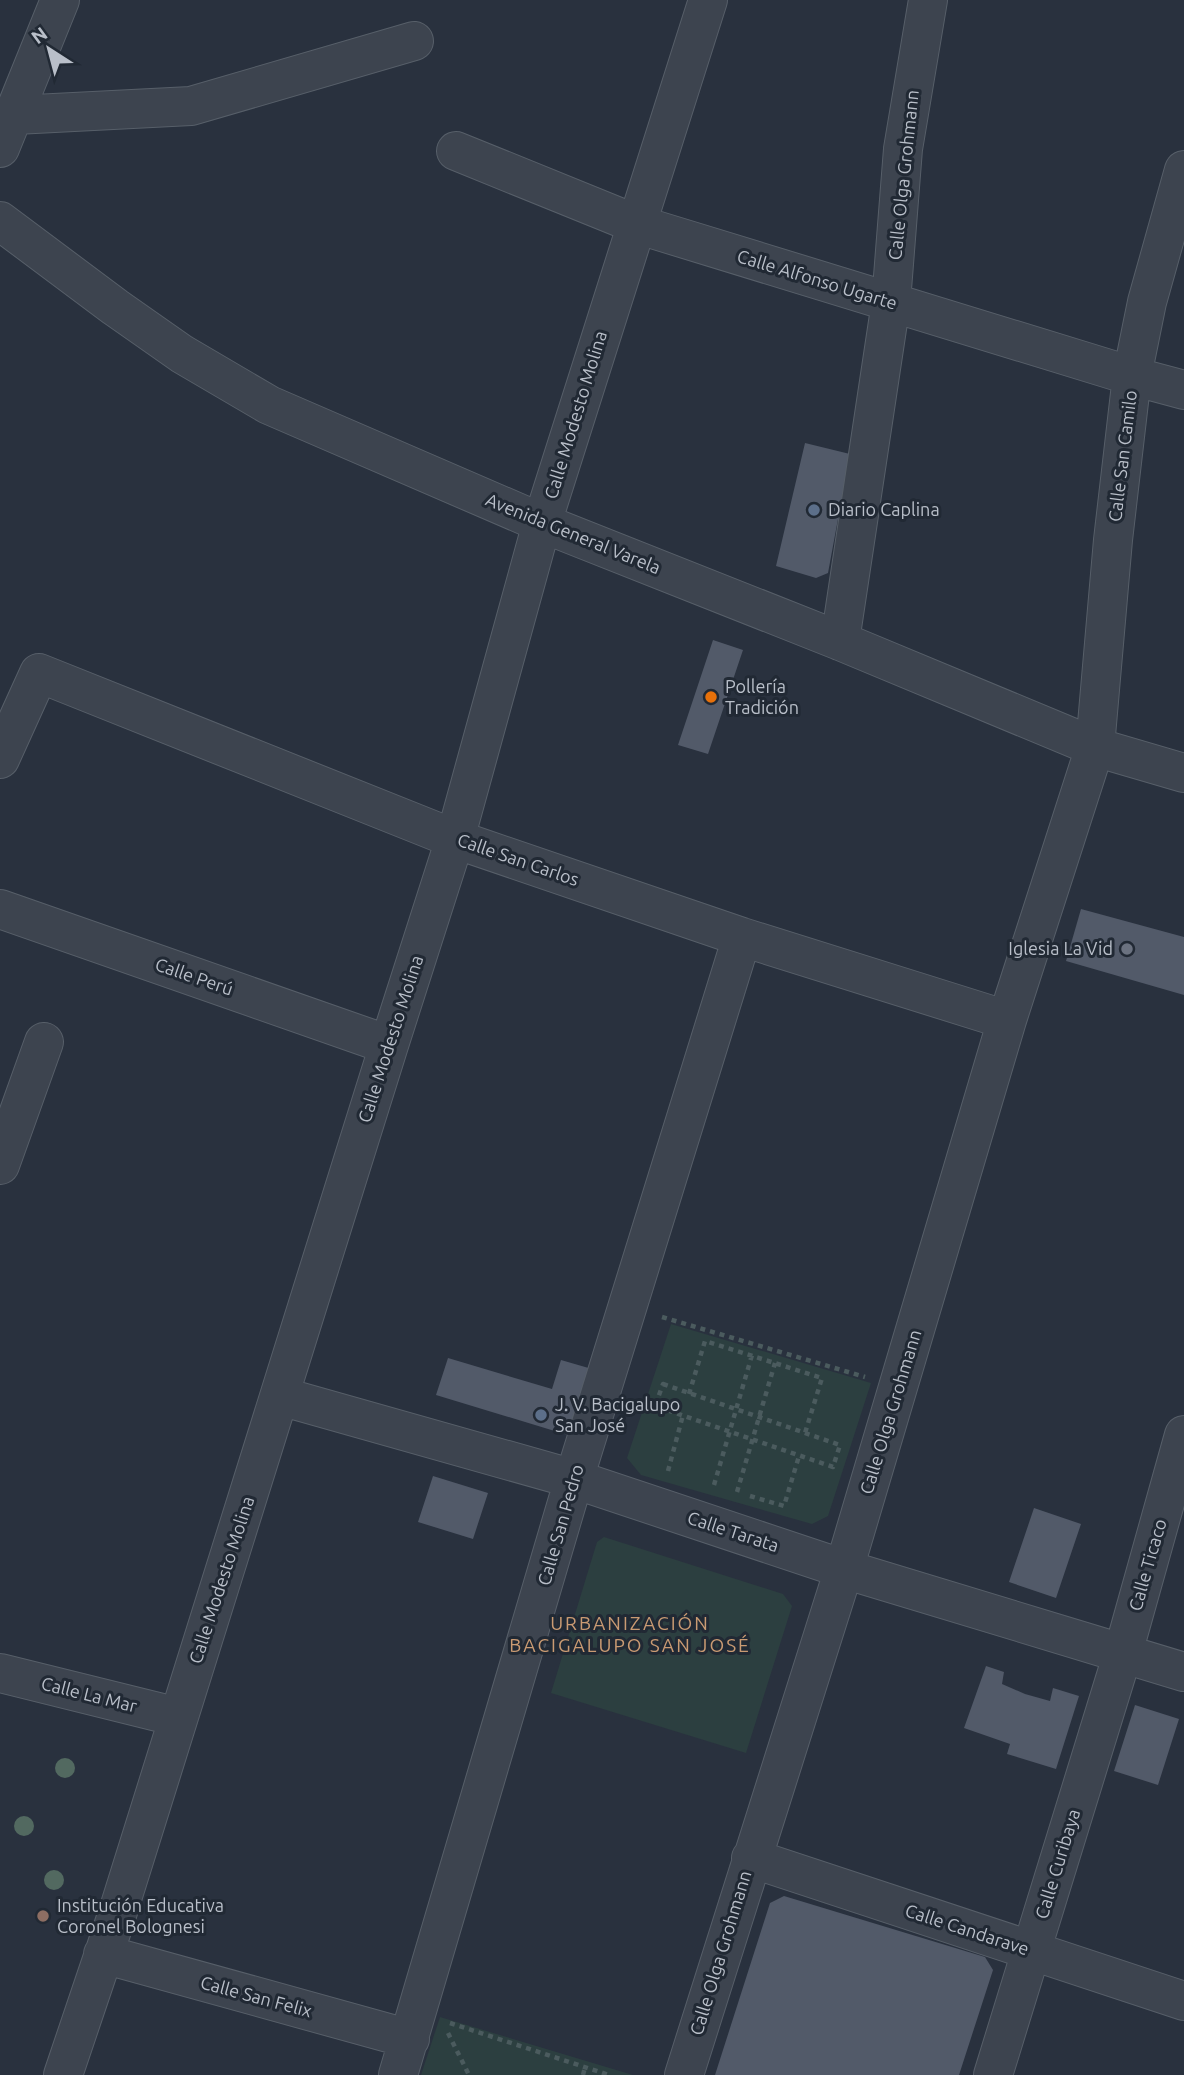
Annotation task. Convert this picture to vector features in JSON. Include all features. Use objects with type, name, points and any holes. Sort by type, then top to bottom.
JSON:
[{"type":"street","points":[[60,0],[7,132],[191,106],[414,41]]},
{"type":"street","name":"Calle Modesto Molina","points":[[63,2075],[455,839],[542,523],[708,0]]},
{"type":"street","name":"Calle Olga Grohmann","points":[[839,641],[891,302],[903,149],[928,0]]},
{"type":"street","name":"Calle Alfonso Ugarte","points":[[456,151],[636,224],[1184,390]]},
{"type":"street","name":"Calle San Camilo","points":[[1095,747],[1113,540],[1132,376],[1147,302],[1184,170]]},
{"type":"street","name":"Avenida General Varela","points":[[0,222],[182,354],[269,405],[542,523],[839,641],[1095,747],[1184,773]]},
{"type":"street","name":"Calle San Carlos","points":[[0,759],[39,673],[455,839],[742,937],[1007,1020]]},
{"type":"street","name":"Calle Olga Grohmann","points":[[684,2075],[844,1569],[1007,1020],[1095,747]]},
{"type":"street","name":"Calle Perú","points":[[0,909],[388,1045]]},
{"type":"street","name":"Calle San Pedro","points":[[398,2075],[574,1479],[742,937]]},
{"type":"street","points":[[0,1166],[44,1042]]},
{"type":"street","name":"Calle Tarata","points":[[280,1396],[574,1479],[844,1569],[1184,1672]]},
{"type":"street","name":"Calle Ticaco","points":[[1123,1653],[1184,1435]]},
{"type":"street","name":"Calle Curibaya","points":[[993,2075],[1123,1653]]},
{"type":"street","name":"Calle La Mar","points":[[0,1673],[178,1717]]},
{"type":"street","name":"Calle Candarave","points":[[751,1858],[1184,2001]]},
{"type":"street","name":"Calle San Felix","points":[[103,1954],[410,2039]]},
{"type":"path","points":[[627,1307],[877,1381],[899,1385]]},
{"type":"path","points":[[689,1394],[705,1341],[822,1378],[805,1433]]},
{"type":"path","points":[[714,1485],[752,1355]]},
{"type":"path","points":[[737,1492],[775,1363]]},
{"type":"path","points":[[663,1384],[736,1410],[840,1445],[833,1467],[655,1406],[663,1384]]},
{"type":"path","points":[[678,1474],[667,1470],[683,1415]]},
{"type":"path","points":[[702,1481],[784,1506],[799,1456]]},
{"type":"path","points":[[469,2075],[441,2020],[609,2075]]},
{"type":"path","points":[[583,2075],[585,2067]]},
{"type":"shaded area","points":[[671,1324],[871,1383],[828,1516],[812,1524],[641,1475],[627,1458]]},
{"type":"shaded area","points":[[604,1537],[783,1594],[792,1606],[746,1753],[551,1693],[597,1542]]},
{"type":"shaded area","points":[[440,2017],[633,2075],[421,2075]]},
{"type":"building","name":"Diario Caplina","points":[[805,443],[850,454],[828,573],[816,578],[776,566]]},
{"type":"building","name":"Pollería Tradición","points":[[713,640],[743,650],[708,754],[678,745]]},
{"type":"building","name":"Iglesia La Vid","points":[[1081,909],[1184,937],[1184,995],[1066,961]]},
{"type":"building","name":"J. V. Bacigalupo San José","points":[[448,1358],[552,1389],[561,1360],[592,1369],[571,1436],[436,1395]]},
{"type":"building","points":[[433,1476],[488,1493],[473,1539],[418,1522]]},
{"type":"building","points":[[1034,1508],[1081,1524],[1056,1598],[1009,1582]]},
{"type":"building","points":[[986,1666],[1004,1672],[1002,1684],[1025,1694],[1050,1701],[1053,1688],[1079,1696],[1056,1769],[1007,1754],[1010,1744],[964,1728]]},
{"type":"building","points":[[1135,1705],[1179,1719],[1158,1785],[1114,1771]]},
{"type":"building","points":[[784,1896],[985,1957],[993,1970],[959,2075],[715,2075],[770,1903]]},
{"type":"place","name":"Diario Caplina","points":[[814,510]]},
{"type":"place","name":"Pollería Tradición","points":[[711,697]]},
{"type":"place","name":"Iglesia La Vid","points":[[1127,949]]},
{"type":"place","name":"J. V. Bacigalupo San José","points":[[541,1415]]},
{"type":"place","name":"Institución Educativa Coronel Bolognesi","points":[[43,1916]]},
{"type":"district","name":"URBANIZACIÓN BACIGALUPO SAN JOSÉ","points":[[630,1634]]}]
